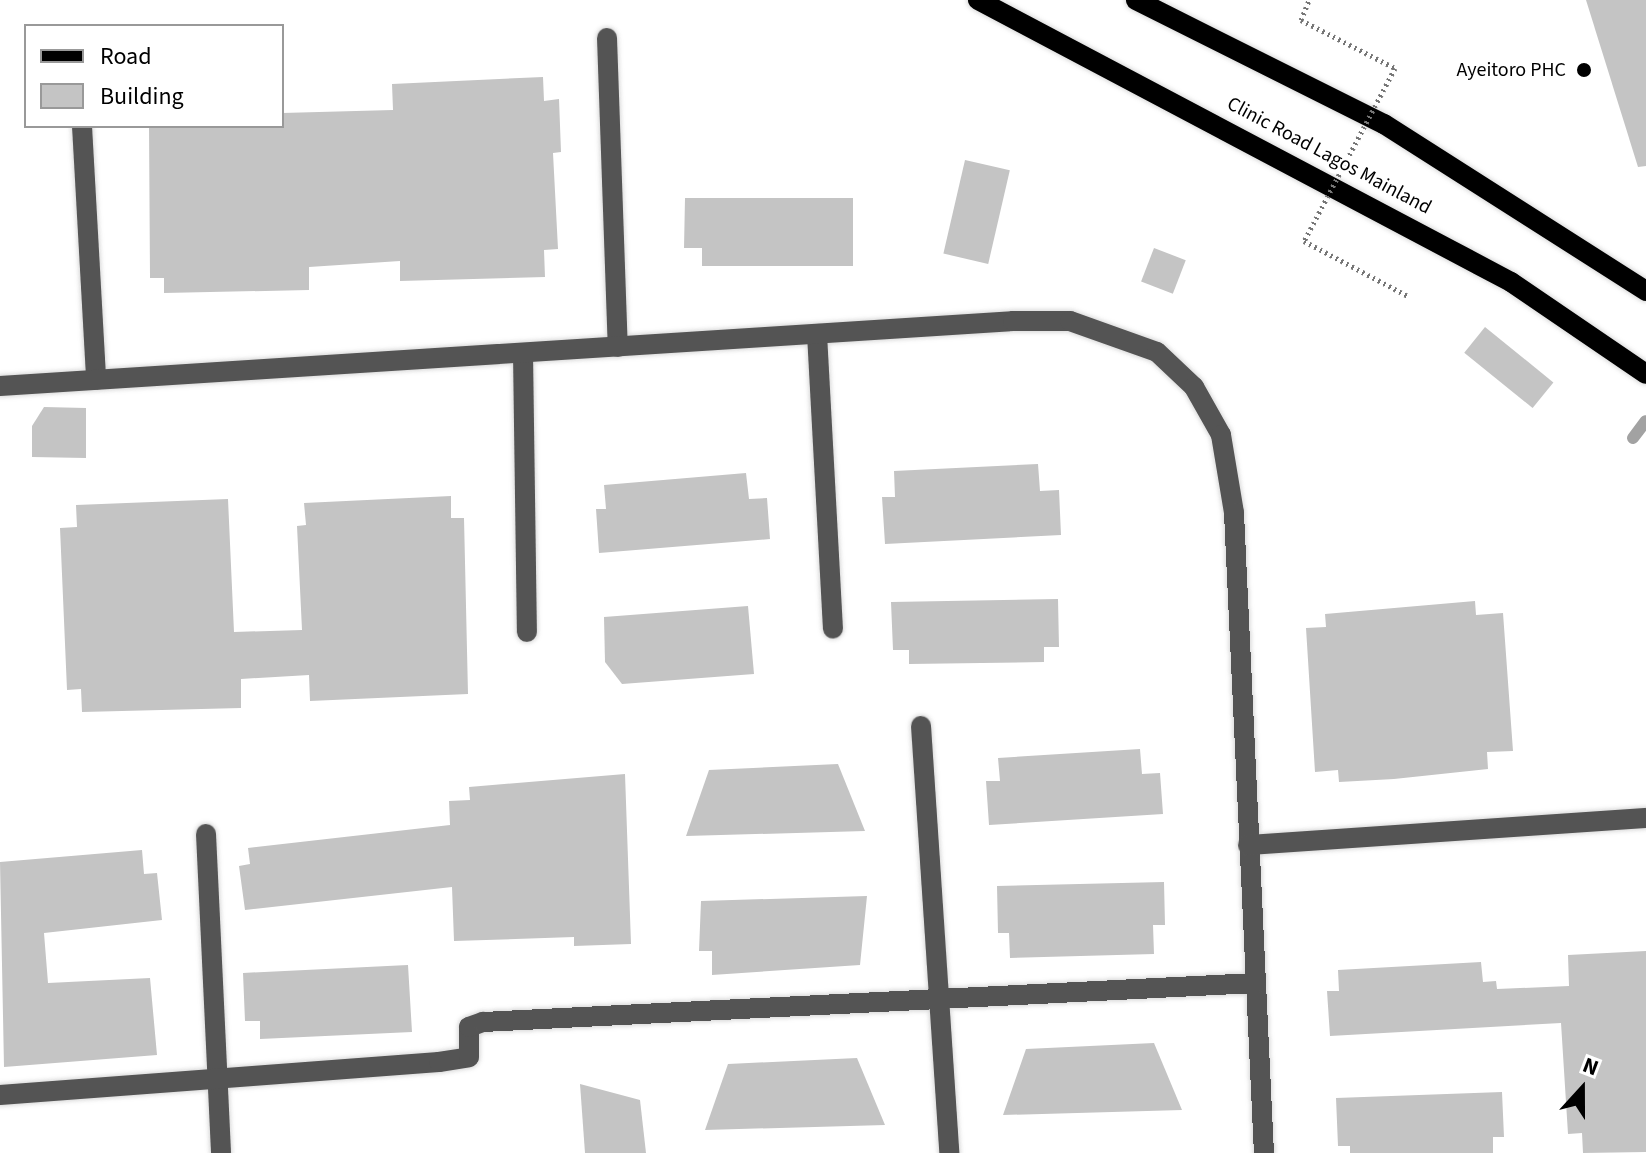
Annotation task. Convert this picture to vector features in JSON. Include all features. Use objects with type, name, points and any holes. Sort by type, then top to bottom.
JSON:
[{"type":"main road","name":"Clinic Road Lagos Mainland","points":[[978,0],[1511,282],[1646,374]]},
{"type":"main road","points":[[1136,0],[1384,124],[1547,223],[1646,291]]},
{"type":"street","points":[[607,38],[618,347]]},
{"type":"street","points":[[82,128],[96,380]]},
{"type":"street","points":[[0,386],[1070,321],[1157,352],[1194,387],[1221,435],[1234,513],[1264,1153]]},
{"type":"street","points":[[817,334],[833,629]]},
{"type":"street","points":[[523,353],[527,632]]},
{"type":"street","points":[[921,726],[942,996],[949,1153]]},
{"type":"street","points":[[1248,845],[1646,818]]},
{"type":"street","points":[[206,834],[221,1153]]},
{"type":"street","points":[[0,1095],[217,1074],[469,1057],[469,1027],[483,1022],[942,996],[1255,983]]},
{"type":"path","points":[[1309,0],[1301,20],[1395,68],[1304,241],[1408,296]]},
{"type":"building","points":[[1586,0],[1646,0],[1646,166],[1638,167]]},
{"type":"building","points":[[543,77],[544,101],[559,99],[561,152],[553,153],[558,249],[544,250],[545,277],[400,281],[400,261],[309,267],[309,290],[164,293],[164,278],[150,278],[149,128],[284,128],[284,113],[393,110],[392,84]]},
{"type":"building","points":[[965,160],[1010,170],[988,264],[943,254]]},
{"type":"building","points":[[685,198],[853,198],[853,266],[702,266],[702,248],[684,248]]},
{"type":"building","points":[[1154,248],[1186,260],[1173,294],[1141,282]]},
{"type":"building","points":[[1485,327],[1553,382],[1533,408],[1464,353]]},
{"type":"building","points":[[44,407],[86,408],[86,458],[32,457],[32,426]]},
{"type":"building","points":[[1038,464],[1040,491],[1059,490],[1061,535],[885,544],[882,497],[895,497],[894,471]]},
{"type":"building","points":[[746,473],[749,499],[767,498],[770,539],[599,553],[596,509],[606,509],[604,485]]},
{"type":"building","points":[[451,496],[451,518],[464,518],[468,694],[310,701],[309,675],[241,679],[241,708],[82,712],[81,689],[67,690],[60,528],[77,527],[76,505],[228,499],[234,632],[302,630],[297,526],[306,525],[304,503]]},
{"type":"building","points":[[1058,599],[1059,647],[1044,647],[1044,662],[909,664],[909,650],[893,650],[891,602]]},
{"type":"building","points":[[1475,601],[1476,615],[1503,613],[1513,751],[1487,752],[1488,769],[1394,779],[1339,782],[1338,770],[1315,772],[1306,628],[1326,627],[1325,614]]},
{"type":"building","points":[[748,606],[754,674],[622,684],[605,662],[604,617]]},
{"type":"building","points":[[1140,749],[1142,774],[1160,773],[1163,814],[989,825],[986,781],[1000,781],[998,758]]},
{"type":"building","points":[[838,764],[865,831],[686,836],[709,770]]},
{"type":"building","points":[[625,774],[631,944],[574,946],[574,937],[454,941],[452,887],[245,910],[239,866],[250,864],[248,848],[450,825],[449,801],[470,800],[469,787]]},
{"type":"building","points":[[142,850],[144,874],[157,873],[162,920],[44,933],[48,983],[150,978],[157,1055],[4,1067],[0,862]]},
{"type":"building","points":[[1164,882],[1165,925],[1153,925],[1154,954],[1010,958],[1009,933],[998,933],[997,886]]},
{"type":"building","points":[[867,896],[860,965],[712,975],[712,951],[699,951],[701,901]]},
{"type":"building","points":[[1646,951],[1646,1152],[1583,1153],[1582,1133],[1568,1134],[1561,1023],[1330,1036],[1327,991],[1339,991],[1338,970],[1481,962],[1483,982],[1496,981],[1497,989],[1569,986],[1568,955]]},
{"type":"building","points":[[408,965],[412,1032],[260,1039],[260,1021],[245,1021],[243,973]]},
{"type":"building","points":[[1154,1043],[1182,1110],[1003,1115],[1026,1049]]},
{"type":"building","points":[[857,1058],[885,1125],[705,1130],[728,1064]]},
{"type":"building","points":[[580,1084],[640,1100],[646,1153],[585,1153]]},
{"type":"building","points":[[1502,1092],[1504,1137],[1493,1137],[1493,1153],[1350,1153],[1350,1146],[1338,1146],[1336,1098]]},
{"type":"waterway","points":[[1633,438],[1646,421]]},
{"type":"place","name":"Ayeitoro PHC","points":[[1584,70]]}]
